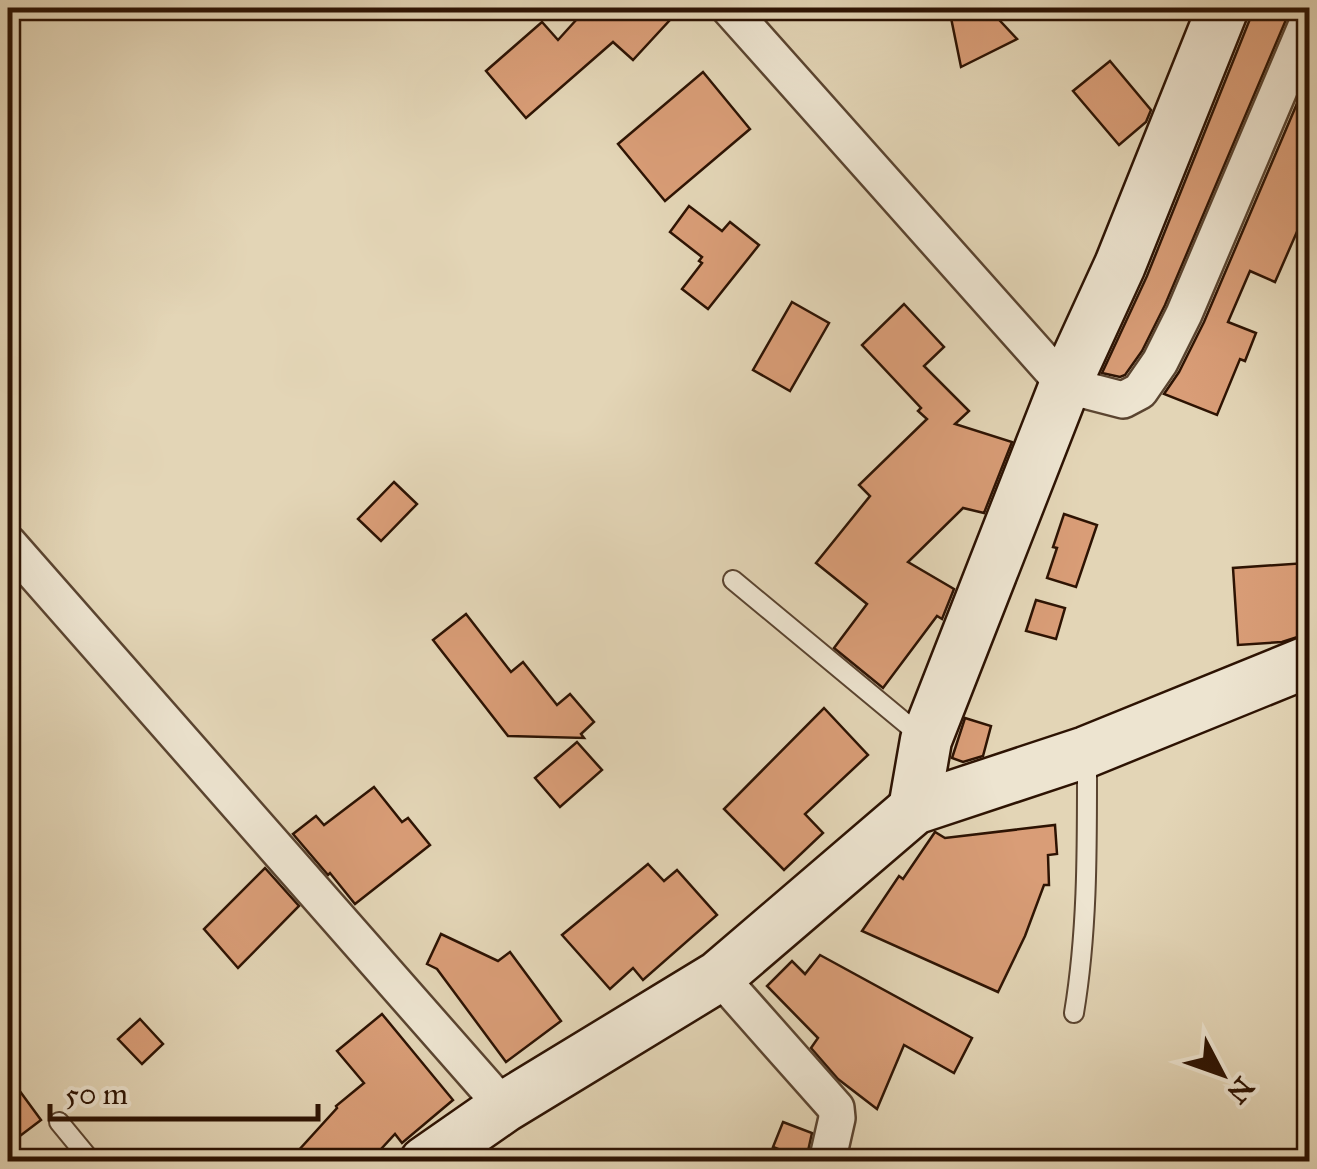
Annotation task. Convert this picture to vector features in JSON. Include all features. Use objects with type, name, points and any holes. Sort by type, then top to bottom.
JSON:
[{"type":"street","points":[[729,8],[1064,385],[1123,400],[1140,391],[1184,314],[1310,17]]},
{"type":"street","points":[[914,810],[926,740],[1064,385],[1120,265],[1223,8]]},
{"type":"street","points":[[8,544],[504,1107]]},
{"type":"street","points":[[425,1162],[504,1107],[719,976],[914,810],[1086,752],[1310,661]]},
{"type":"street","points":[[719,976],[836,1108],[827,1162]]},
{"type":"lane","points":[[734,580],[926,740]]},
{"type":"lane","points":[[1074,1013],[1084,930],[1086,752]]},
{"type":"lane","points":[[60,1122],[92,1162]]},
{"type":"building","points":[[587,8],[681,8],[633,60],[613,42],[526,118],[486,71],[542,22],[558,40]]},
{"type":"building","points":[[949,8],[988,8],[1017,39],[961,67]]},
{"type":"building","points":[[1251,8],[1291,8],[1142,351],[1125,375],[1102,373],[1147,276],[1250,19]]},
{"type":"building","points":[[1110,61],[1151,110],[1146,122],[1119,145],[1073,91]]},
{"type":"building","points":[[703,72],[750,129],[665,201],[618,144]]},
{"type":"building","points":[[1310,73],[1310,202],[1275,282],[1250,271],[1228,322],[1256,333],[1245,361],[1240,359],[1217,415],[1164,394],[1204,322]]},
{"type":"building","points":[[689,206],[722,231],[730,222],[759,245],[708,309],[682,289],[702,263],[702,257],[670,232]]},
{"type":"building","points":[[792,302],[829,323],[790,391],[753,370]]},
{"type":"building","points":[[904,304],[944,347],[924,366],[969,411],[955,424],[1012,442],[984,513],[963,508],[908,562],[954,589],[942,619],[937,616],[883,688],[834,648],[867,604],[816,563],[870,496],[859,485],[927,419],[862,345]]},
{"type":"building","points":[[394,482],[417,504],[381,541],[358,519]]},
{"type":"building","points":[[1064,514],[1097,525],[1076,587],[1047,578]]},
{"type":"building","points":[[1306,563],[1310,633],[1282,642],[1238,645],[1233,568]]},
{"type":"building","points":[[1036,600],[1065,608],[1056,639],[1026,631]]},
{"type":"building","points":[[466,614],[511,672],[523,662],[557,705],[570,694],[594,722],[581,734],[584,738],[508,736],[433,640]]},
{"type":"building","points":[[824,708],[868,755],[805,814],[823,833],[784,870],[724,809]]},
{"type":"building","points":[[965,718],[991,726],[983,756],[963,762],[952,758]]},
{"type":"building","points":[[577,742],[602,770],[560,807],[535,778]]},
{"type":"building","points":[[374,787],[402,822],[408,818],[430,845],[355,904],[293,834],[316,816],[324,825]]},
{"type":"building","points":[[1055,825],[1057,854],[1048,855],[1049,885],[1044,885],[998,992],[862,931],[935,832],[945,838]]},
{"type":"building","points":[[648,864],[664,881],[677,870],[717,915],[643,980],[633,968],[610,989],[562,935]]},
{"type":"building","points":[[265,868],[299,906],[238,968],[204,929]]},
{"type":"building","points":[[441,934],[498,961],[510,952],[561,1021],[506,1062],[437,969],[427,964]]},
{"type":"building","points":[[820,955],[972,1038],[954,1073],[904,1045],[877,1109],[838,1079],[811,1048],[818,1038],[767,986],[792,961],[805,974]]},
{"type":"building","points":[[382,1014],[453,1100],[402,1143],[395,1134],[369,1162],[288,1162],[336,1106],[364,1083],[337,1051]]},
{"type":"building","points":[[140,1019],[163,1044],[142,1064],[118,1039]]},
{"type":"building","points":[[8,1075],[41,1120],[8,1145]]},
{"type":"building","points":[[783,1122],[812,1133],[806,1160],[773,1147]]}]
